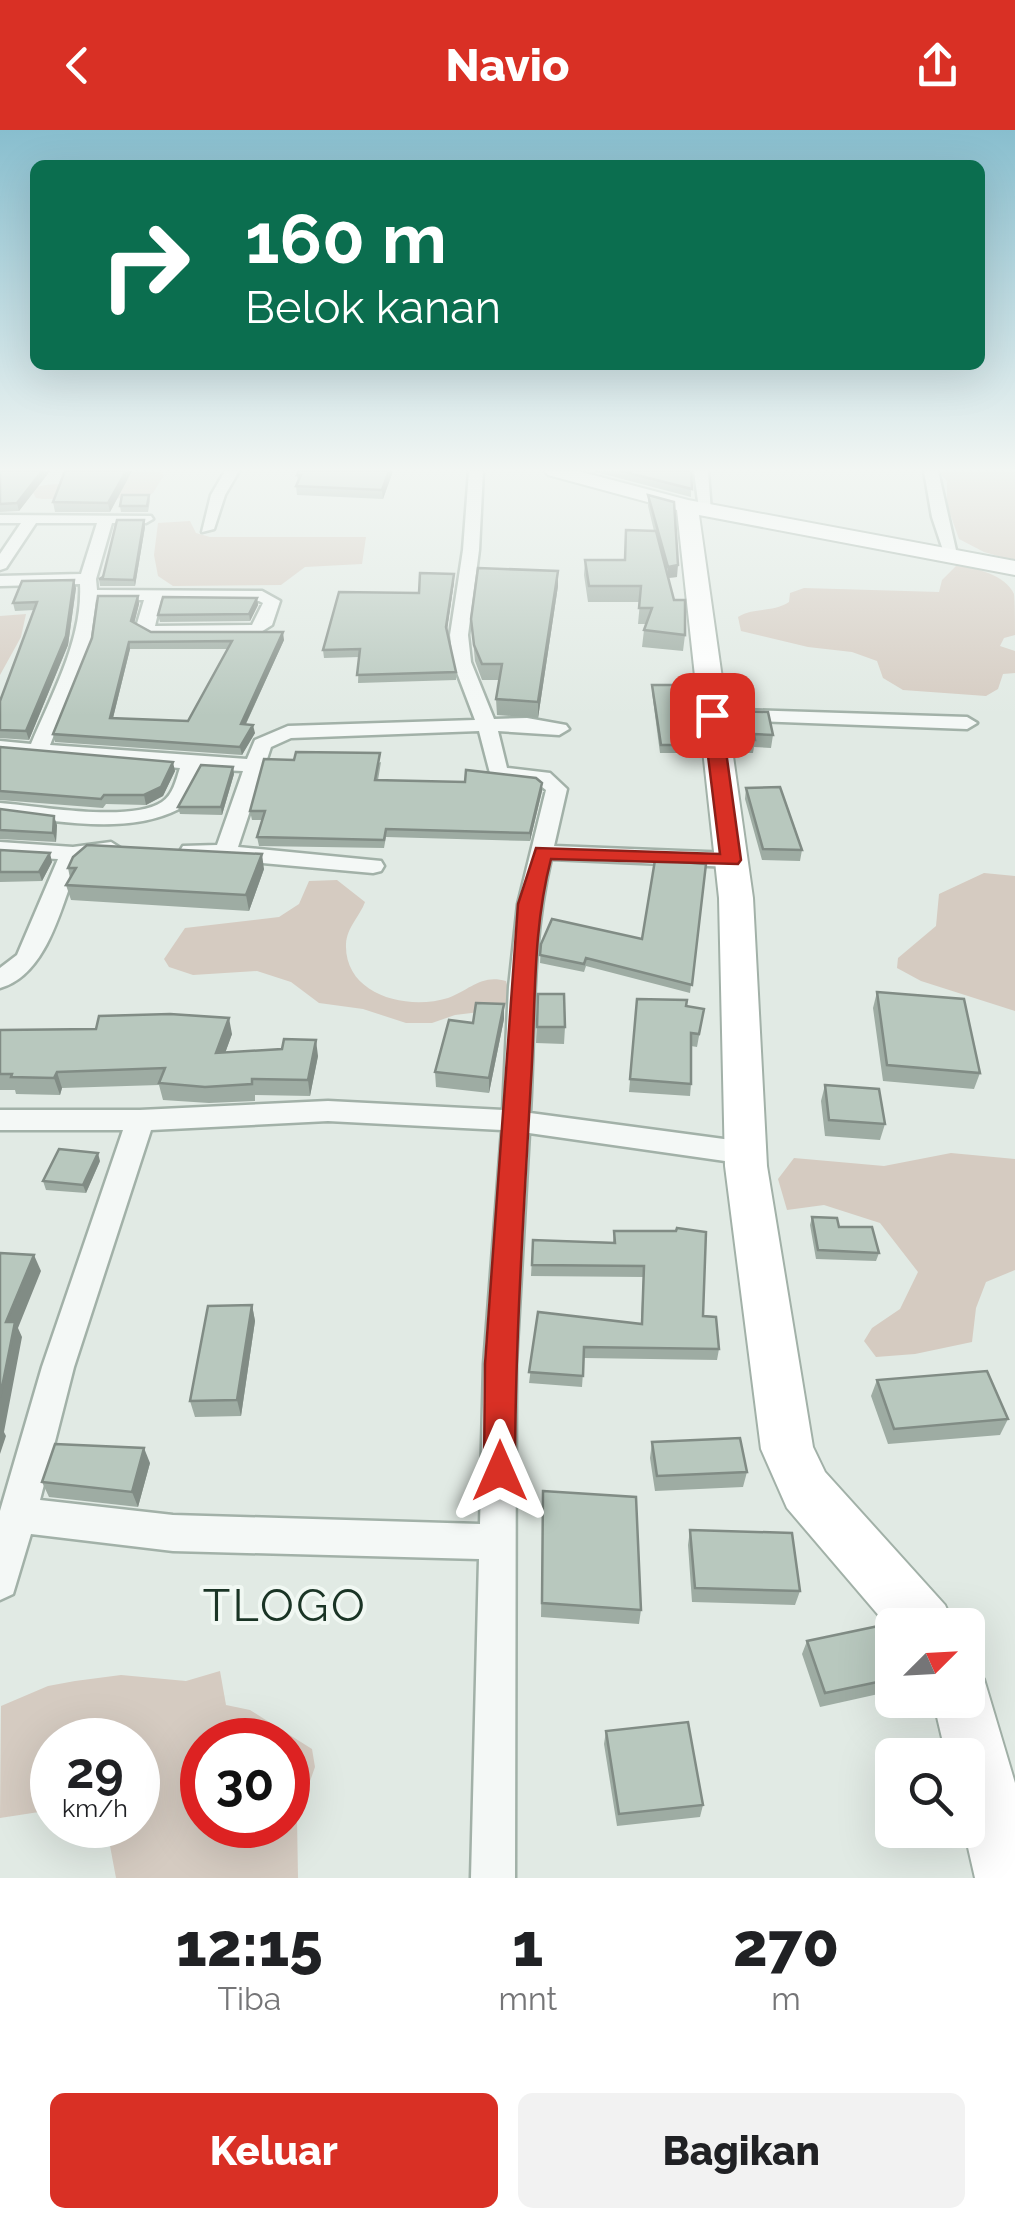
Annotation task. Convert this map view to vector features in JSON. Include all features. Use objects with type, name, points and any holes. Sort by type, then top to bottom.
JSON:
[{"type":"street","points":[[38,749],[81,644],[97,553]]},
{"type":"street","points":[[471,553],[459,635],[462,662],[487,726],[498,773],[543,777],[557,789],[529,904],[500,1364],[493,1878]]},
{"type":"street","points":[[702,553],[712,715],[736,898],[746,1153],[787,1449],[806,1490],[910,1608]]},
{"type":"street","points":[[940,553],[1015,568]]},
{"type":"street","points":[[0,582],[154,594],[262,596],[272,601],[264,624],[256,630],[152,631],[145,627],[154,594]]},
{"type":"street","points":[[712,715],[967,723]]},
{"type":"street","points":[[226,852],[262,744],[288,732],[341,727],[527,724],[559,729]]},
{"type":"street","points":[[0,746],[192,763],[254,764]]},
{"type":"street","points":[[0,809],[132,815],[160,811],[175,802],[192,763]]},
{"type":"street","points":[[0,849],[76,854],[92,848],[127,849]]},
{"type":"street","points":[[167,850],[373,866]]},
{"type":"street","points":[[543,852],[731,860]]},
{"type":"street","points":[[0,980],[27,958],[58,883],[76,854]]},
{"type":"street","points":[[0,1120],[140,1120],[328,1111],[515,1121],[746,1153]]},
{"type":"street","points":[[0,1580],[58,1367],[140,1120]]},
{"type":"street","points":[[16,1515],[173,1533],[499,1542]]},
{"type":"street","points":[[967,1718],[1008,1878]]},
{"type":"shaded area","points":[[364,553],[362,564],[305,567],[281,585],[173,586],[158,576],[154,555]]},
{"type":"shaded area","points":[[986,553],[1015,553],[1015,561]]},
{"type":"shaded area","points":[[956,566],[997,577],[1014,594],[1015,635],[1004,638],[1000,646],[1015,651],[1015,673],[1003,674],[998,689],[986,696],[903,690],[883,678],[877,661],[852,652],[808,647],[741,631],[738,617],[783,605],[789,602],[790,593],[804,588],[939,592],[942,580]]},
{"type":"shaded area","points":[[26,614],[21,637],[0,675],[0,616]]},
{"type":"shaded area","points":[[984,873],[1015,876],[1015,1011],[921,981],[897,968],[898,958],[936,926],[939,894]]},
{"type":"shaded area","points":[[337,880],[365,902],[346,944],[355,976],[367,987],[397,1000],[432,1002],[482,981],[497,979],[506,981],[510,996],[504,1009],[455,1015],[432,1023],[406,1023],[363,1009],[319,1003],[291,982],[257,971],[193,975],[169,967],[164,959],[185,928],[279,917],[299,904],[309,881]]},
{"type":"shaded area","points":[[951,1153],[1015,1159],[1015,1270],[986,1282],[976,1308],[972,1342],[915,1354],[876,1357],[864,1341],[872,1328],[900,1309],[918,1272],[880,1223],[824,1205],[787,1210],[778,1179],[794,1158],[884,1166]]},
{"type":"shaded area","points":[[220,1671],[226,1705],[250,1710],[263,1718],[180,1718],[180,1848],[298,1848],[298,1878],[116,1878],[110,1848],[160,1848],[160,1718],[30,1718],[30,1813],[0,1818],[1,1706],[48,1686],[121,1675],[186,1681]]},
{"type":"shaded area","points":[[310,1748],[312,1749],[315,1767],[310,1781]]},
{"type":"building","points":[[109,553],[139,553],[134,580],[99,579],[103,577]]},
{"type":"building","points":[[625,553],[662,553],[674,600],[685,600],[685,635],[644,630],[652,608],[639,608],[641,586],[589,586],[585,560],[625,560]]},
{"type":"building","points":[[664,553],[677,553],[678,565],[668,567]]},
{"type":"building","points":[[478,568],[558,571],[538,702],[496,699],[502,664],[482,664],[474,645],[471,619]]},
{"type":"building","points":[[420,573],[454,574],[446,627],[456,672],[357,675],[360,649],[323,650],[339,592],[419,593]]},
{"type":"building","points":[[74,580],[66,636],[26,731],[0,730],[0,701],[37,602],[13,603],[22,581]]},
{"type":"building","points":[[98,596],[138,596],[131,621],[151,632],[283,632],[241,724],[253,725],[240,747],[53,734],[92,638]],"holes":[[[232,641],[188,721],[110,718],[129,642]]]},
{"type":"building","points":[[163,597],[257,598],[249,614],[158,615]]},
{"type":"building","points":[[652,685],[677,685],[684,714],[697,714],[700,745],[661,745]]},
{"type":"building","points":[[734,711],[768,712],[773,735],[754,734],[755,740],[738,740]]},
{"type":"building","points":[[0,747],[173,762],[161,787],[144,795],[104,795],[101,799],[0,791]]},
{"type":"building","points":[[296,752],[380,753],[375,780],[465,782],[466,770],[536,778],[542,783],[530,833],[386,829],[384,840],[257,837],[265,811],[250,811],[264,759],[294,760]]},
{"type":"building","points":[[201,765],[233,767],[221,807],[178,807]]},
{"type":"building","points":[[780,787],[802,850],[763,849],[746,788]]},
{"type":"building","points":[[0,809],[54,816],[53,833],[0,830]]},
{"type":"building","points":[[87,845],[262,854],[246,895],[66,885],[76,868],[68,868],[73,857]]},
{"type":"building","points":[[0,850],[50,853],[39,872],[0,872]]},
{"type":"building","points":[[655,860],[706,864],[692,985],[586,958],[584,964],[540,955],[552,919],[642,939]]},
{"type":"building","points":[[877,992],[964,999],[980,1073],[887,1065]]},
{"type":"building","points":[[538,994],[564,994],[565,1027],[537,1027]]},
{"type":"building","points":[[637,999],[687,1000],[686,1006],[704,1009],[699,1034],[691,1033],[691,1084],[630,1079]]},
{"type":"building","points":[[476,1003],[504,1004],[489,1078],[435,1072],[449,1020],[473,1023]]},
{"type":"building","points":[[170,1014],[229,1018],[216,1053],[282,1049],[284,1039],[316,1040],[308,1080],[252,1079],[252,1084],[205,1087],[159,1083],[165,1068],[57,1072],[54,1078],[0,1074],[0,1030],[96,1029],[99,1016]]},
{"type":"building","points":[[825,1085],[879,1089],[885,1124],[829,1120]]},
{"type":"building","points":[[59,1149],[98,1153],[83,1185],[43,1181]]},
{"type":"building","points":[[812,1217],[837,1218],[839,1227],[872,1227],[879,1253],[818,1250]]},
{"type":"building","points":[[677,1228],[706,1232],[703,1316],[716,1317],[719,1349],[584,1347],[583,1376],[529,1372],[538,1312],[642,1324],[644,1266],[532,1265],[533,1240],[615,1243],[614,1231]]},
{"type":"building","points":[[0,1253],[34,1255],[6,1322],[15,1322],[0,1397]]},
{"type":"building","points":[[252,1305],[237,1400],[190,1401],[208,1306]]},
{"type":"building","points":[[987,1371],[1008,1419],[894,1429],[877,1380]]},
{"type":"building","points":[[740,1438],[747,1472],[657,1476],[652,1442]]},
{"type":"building","points":[[55,1444],[144,1448],[132,1492],[42,1482]]},
{"type":"building","points":[[543,1491],[636,1497],[641,1610],[542,1603]]},
{"type":"building","points":[[690,1530],[792,1533],[800,1591],[695,1588]]},
{"type":"building","points":[[875,1627],[875,1683],[825,1693],[807,1641]]},
{"type":"building","points":[[688,1722],[703,1805],[619,1814],[606,1731]]},
{"type":"district","name":"TLOGO","points":[[285,1605]]},
{"type":"route","points":[[500,1471],[500,1364],[520,1062],[521,987],[529,904],[543,852],[731,860],[712,715]]}]
